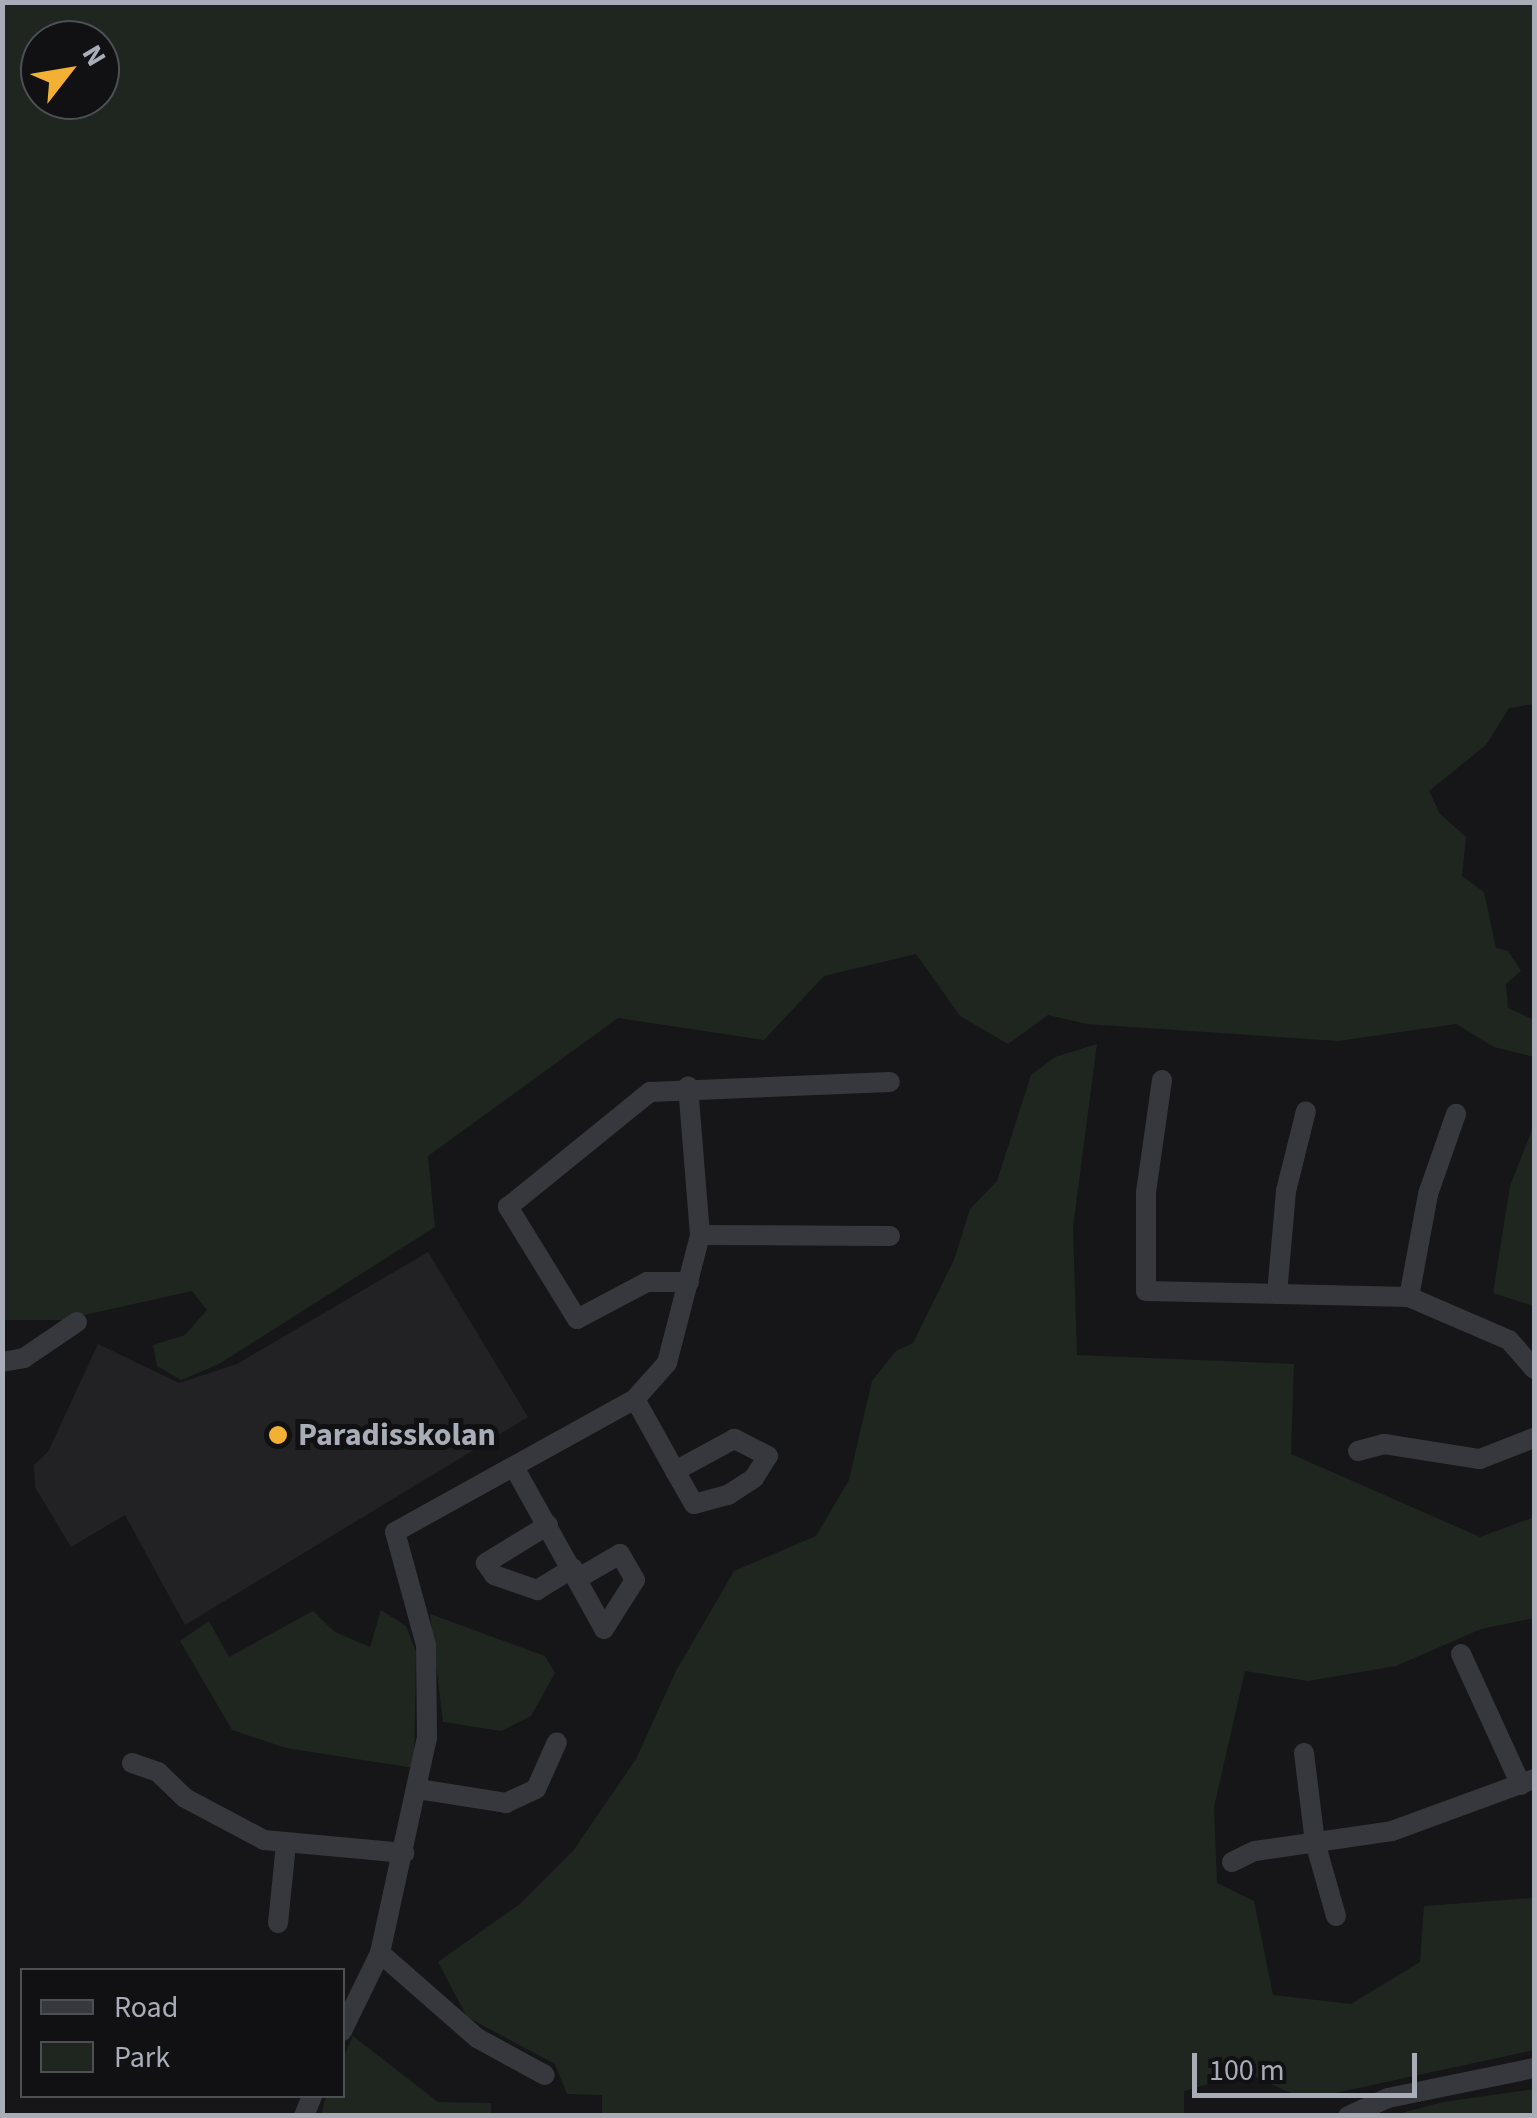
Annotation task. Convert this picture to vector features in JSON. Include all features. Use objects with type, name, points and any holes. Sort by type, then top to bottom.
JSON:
[{"type":"street","points":[[1162,1080],[1146,1192],[1146,1291],[1409,1297],[1509,1340],[1534,1369]]},
{"type":"street","points":[[689,1282],[647,1282],[577,1319],[508,1208],[650,1092],[688,1086],[890,1082]]},
{"type":"street","points":[[345,2026],[380,1952],[418,1789],[430,1694],[426,1644],[394,1532],[634,1399],[667,1363],[700,1235],[688,1086]]},
{"type":"street","points":[[1278,1294],[1286,1191],[1306,1111]]},
{"type":"street","points":[[1409,1297],[1428,1194],[1456,1114]]},
{"type":"street","points":[[700,1235],[890,1236]]},
{"type":"street","points":[[2,1362],[24,1358],[77,1322]]},
{"type":"street","points":[[634,1399],[675,1471]]},
{"type":"street","points":[[1358,1451],[1384,1444],[1480,1459],[1534,1438]]},
{"type":"street","points":[[514,1467],[548,1525],[576,1573],[537,1590],[494,1575],[486,1563],[548,1525]]},
{"type":"street","points":[[1232,1862],[1254,1850],[1392,1831],[1528,1782],[1461,1654]]},
{"type":"street","points":[[418,1789],[466,1802],[506,1803],[536,1789],[557,1742]]},
{"type":"street","points":[[1304,1752],[1314,1842],[1336,1916]]},
{"type":"street","points":[[132,1763],[158,1772],[223,1822],[286,1844],[404,1853]]},
{"type":"street","points":[[278,1923],[286,1844]]},
{"type":"street","points":[[380,1952],[477,2038],[546,2075]]},
{"type":"street","points":[[1348,2116],[1388,2098],[1534,2068]]},
{"type":"shaded area","name":"Paradisskolan","points":[[428,1252],[528,1417],[185,1625],[125,1515],[71,1547],[35,1487],[34,1465],[48,1452],[98,1344],[179,1383],[237,1364]]},
{"type":"green space","points":[[3,3],[1534,3],[1534,704],[1509,708],[1486,745],[1429,791],[1440,814],[1466,837],[1462,876],[1484,892],[1496,948],[1508,951],[1521,971],[1506,984],[1508,1008],[1534,1020],[1534,1057],[1494,1047],[1456,1024],[1338,1041],[1087,1024],[1048,1015],[1008,1044],[960,1016],[916,954],[824,976],[764,1040],[618,1018],[428,1156],[435,1227],[219,1364],[181,1380],[157,1366],[153,1345],[185,1335],[207,1310],[192,1291],[62,1320],[3,1320]]},
{"type":"green space","points":[[1097,1044],[1073,1227],[1077,1355],[1294,1364],[1291,1454],[1480,1537],[1534,1517],[1534,1618],[1481,1629],[1396,1666],[1308,1681],[1245,1671],[1214,1807],[1217,1883],[1254,1901],[1273,1995],[1351,2004],[1420,1962],[1424,1906],[1534,1898],[1534,2050],[1331,2094],[1295,2095],[1247,2073],[1184,2091],[1184,2115],[602,2115],[602,2095],[567,2094],[555,2064],[467,2017],[438,1962],[520,1904],[573,1851],[636,1759],[676,1671],[734,1571],[816,1536],[849,1480],[872,1381],[896,1351],[913,1343],[954,1260],[970,1209],[997,1181],[1031,1075],[1055,1057]]},
{"type":"green space","points":[[1534,1125],[1534,1306],[1493,1293],[1510,1186]]},
{"type":"green space","points":[[381,1610],[406,1626],[416,1652],[414,1768],[286,1748],[232,1730],[180,1641],[209,1621],[229,1657],[313,1611],[335,1632],[370,1647]]},
{"type":"green space","points":[[430,1614],[545,1656],[555,1673],[531,1716],[501,1731],[443,1722]]},
{"type":"green space","points":[[353,2036],[438,2102],[491,2103],[491,2115],[321,2115],[325,2098],[345,2098],[345,2054]]},
{"type":"green space","points":[[1534,2089],[1534,2115],[1394,2115],[1443,2102]]},
{"type":"place","name":"Paradisskolan","points":[[278,1435]]}]
